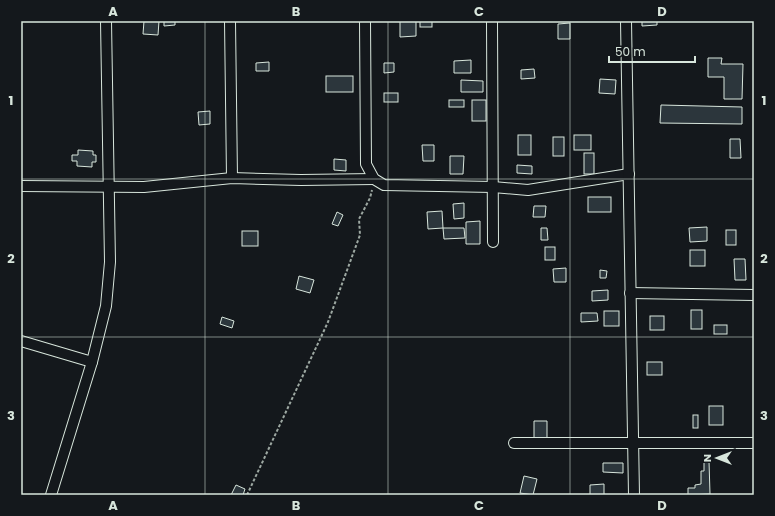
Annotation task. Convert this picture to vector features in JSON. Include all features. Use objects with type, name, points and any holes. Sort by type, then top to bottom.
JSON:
[{"type":"street","points":[[51,495],[92,362],[106,306],[110,270],[106,21]]},
{"type":"street","points":[[230,21],[232,178]]},
{"type":"street","points":[[365,21],[366,164],[374,179]]},
{"type":"street","points":[[492,21],[493,242]]},
{"type":"street","points":[[626,21],[634,495]]},
{"type":"street","points":[[21,186],[144,187],[232,178],[301,180],[374,179],[384,184],[493,187],[528,190],[629,174]]},
{"type":"street","points":[[630,294],[754,295]]},
{"type":"street","points":[[21,341],[92,362]]},
{"type":"street","points":[[514,443],[754,443]]},
{"type":"path","points":[[247,495],[328,322],[360,235],[359,219],[370,198],[374,179]]},
{"type":"building","points":[[144,21],[159,21],[158,35],[143,34]]},
{"type":"building","points":[[164,21],[175,21],[175,25],[164,26]]},
{"type":"building","points":[[400,21],[416,21],[416,36],[400,37]]},
{"type":"building","points":[[420,21],[432,21],[432,27],[420,27]]},
{"type":"building","points":[[642,21],[657,21],[657,25],[642,26]]},
{"type":"building","points":[[570,23],[570,39],[558,39],[558,24]]},
{"type":"building","points":[[708,58],[722,58],[721,64],[743,64],[742,99],[724,99],[724,77],[708,77]]},
{"type":"building","points":[[471,60],[471,73],[454,73],[454,61]]},
{"type":"building","points":[[269,62],[269,71],[256,71],[256,63]]},
{"type":"building","points":[[384,63],[394,63],[394,72],[384,73]]},
{"type":"building","points":[[534,69],[535,78],[521,79],[521,70]]},
{"type":"building","points":[[326,76],[353,76],[353,92],[326,92]]},
{"type":"building","points":[[600,79],[616,80],[615,94],[599,93]]},
{"type":"building","points":[[461,80],[483,81],[483,92],[461,92]]},
{"type":"building","points":[[384,93],[398,93],[398,102],[384,102]]},
{"type":"building","points":[[449,100],[464,100],[464,107],[449,107]]},
{"type":"building","points":[[472,100],[486,100],[486,121],[472,121]]},
{"type":"building","points":[[661,105],[742,107],[742,124],[660,123]]},
{"type":"building","points":[[210,111],[210,124],[199,125],[198,112]]},
{"type":"building","points":[[518,135],[531,135],[531,155],[518,155]]},
{"type":"building","points":[[574,135],[591,135],[591,150],[574,150]]},
{"type":"building","points":[[553,137],[564,137],[564,156],[553,156]]},
{"type":"building","points":[[730,139],[740,139],[741,158],[730,158]]},
{"type":"building","points":[[422,145],[434,145],[434,161],[423,161]]},
{"type":"building","points":[[78,150],[93,151],[93,155],[96,155],[96,162],[92,162],[92,167],[77,166],[77,161],[72,161],[72,155],[78,155]]},
{"type":"building","points":[[584,153],[594,153],[594,174],[584,174]]},
{"type":"building","points":[[450,156],[464,156],[463,174],[450,174]]},
{"type":"building","points":[[334,159],[346,160],[346,171],[334,170]]},
{"type":"building","points":[[517,165],[532,166],[532,174],[517,173]]},
{"type":"building","points":[[588,197],[611,197],[611,212],[588,212]]},
{"type":"building","points":[[464,203],[464,218],[454,219],[453,204]]},
{"type":"building","points":[[534,206],[546,206],[545,217],[533,217]]},
{"type":"building","points":[[442,211],[443,228],[428,229],[427,212]]},
{"type":"building","points":[[337,212],[343,215],[338,226],[332,224]]},
{"type":"building","points":[[480,221],[480,244],[466,244],[466,222]]},
{"type":"building","points":[[707,227],[707,241],[690,242],[689,228]]},
{"type":"building","points":[[443,228],[464,228],[465,238],[444,239]]},
{"type":"building","points":[[541,228],[547,228],[548,240],[541,240]]},
{"type":"building","points":[[726,230],[736,230],[736,245],[726,245]]},
{"type":"building","points":[[242,231],[258,231],[258,246],[242,246]]},
{"type":"building","points":[[545,247],[555,247],[555,260],[545,260]]},
{"type":"building","points":[[690,250],[705,250],[705,266],[690,266]]},
{"type":"building","points":[[734,259],[745,259],[746,280],[735,280]]},
{"type":"building","points":[[566,268],[566,282],[554,282],[553,269]]},
{"type":"building","points":[[600,270],[607,271],[606,278],[600,278]]},
{"type":"building","points":[[299,276],[314,280],[310,293],[296,289]]},
{"type":"building","points":[[608,290],[608,300],[592,301],[592,291]]},
{"type":"building","points":[[691,310],[702,310],[702,329],[691,329]]},
{"type":"building","points":[[604,311],[619,311],[619,326],[604,326]]},
{"type":"building","points":[[581,313],[597,313],[598,321],[581,322]]},
{"type":"building","points":[[650,316],[664,316],[664,330],[650,330]]},
{"type":"building","points":[[222,317],[234,321],[232,328],[220,324]]},
{"type":"building","points":[[714,325],[727,325],[727,334],[714,334]]},
{"type":"building","points":[[647,362],[662,362],[662,375],[647,375]]},
{"type":"building","points":[[709,406],[723,406],[723,425],[709,425]]},
{"type":"building","points":[[693,415],[698,415],[698,428],[693,428]]},
{"type":"building","points":[[534,421],[547,421],[547,438],[534,439]]},
{"type":"building","points":[[704,461],[709,461],[710,494],[688,495],[688,488],[695,488],[695,485],[701,484],[701,471],[704,471]]},
{"type":"building","points":[[603,463],[623,463],[623,473],[603,472]]},
{"type":"building","points":[[524,476],[537,479],[533,495],[520,493]]},
{"type":"building","points":[[604,484],[604,495],[590,495],[590,485]]},
{"type":"building","points":[[236,485],[245,489],[243,495],[231,495]]}]
